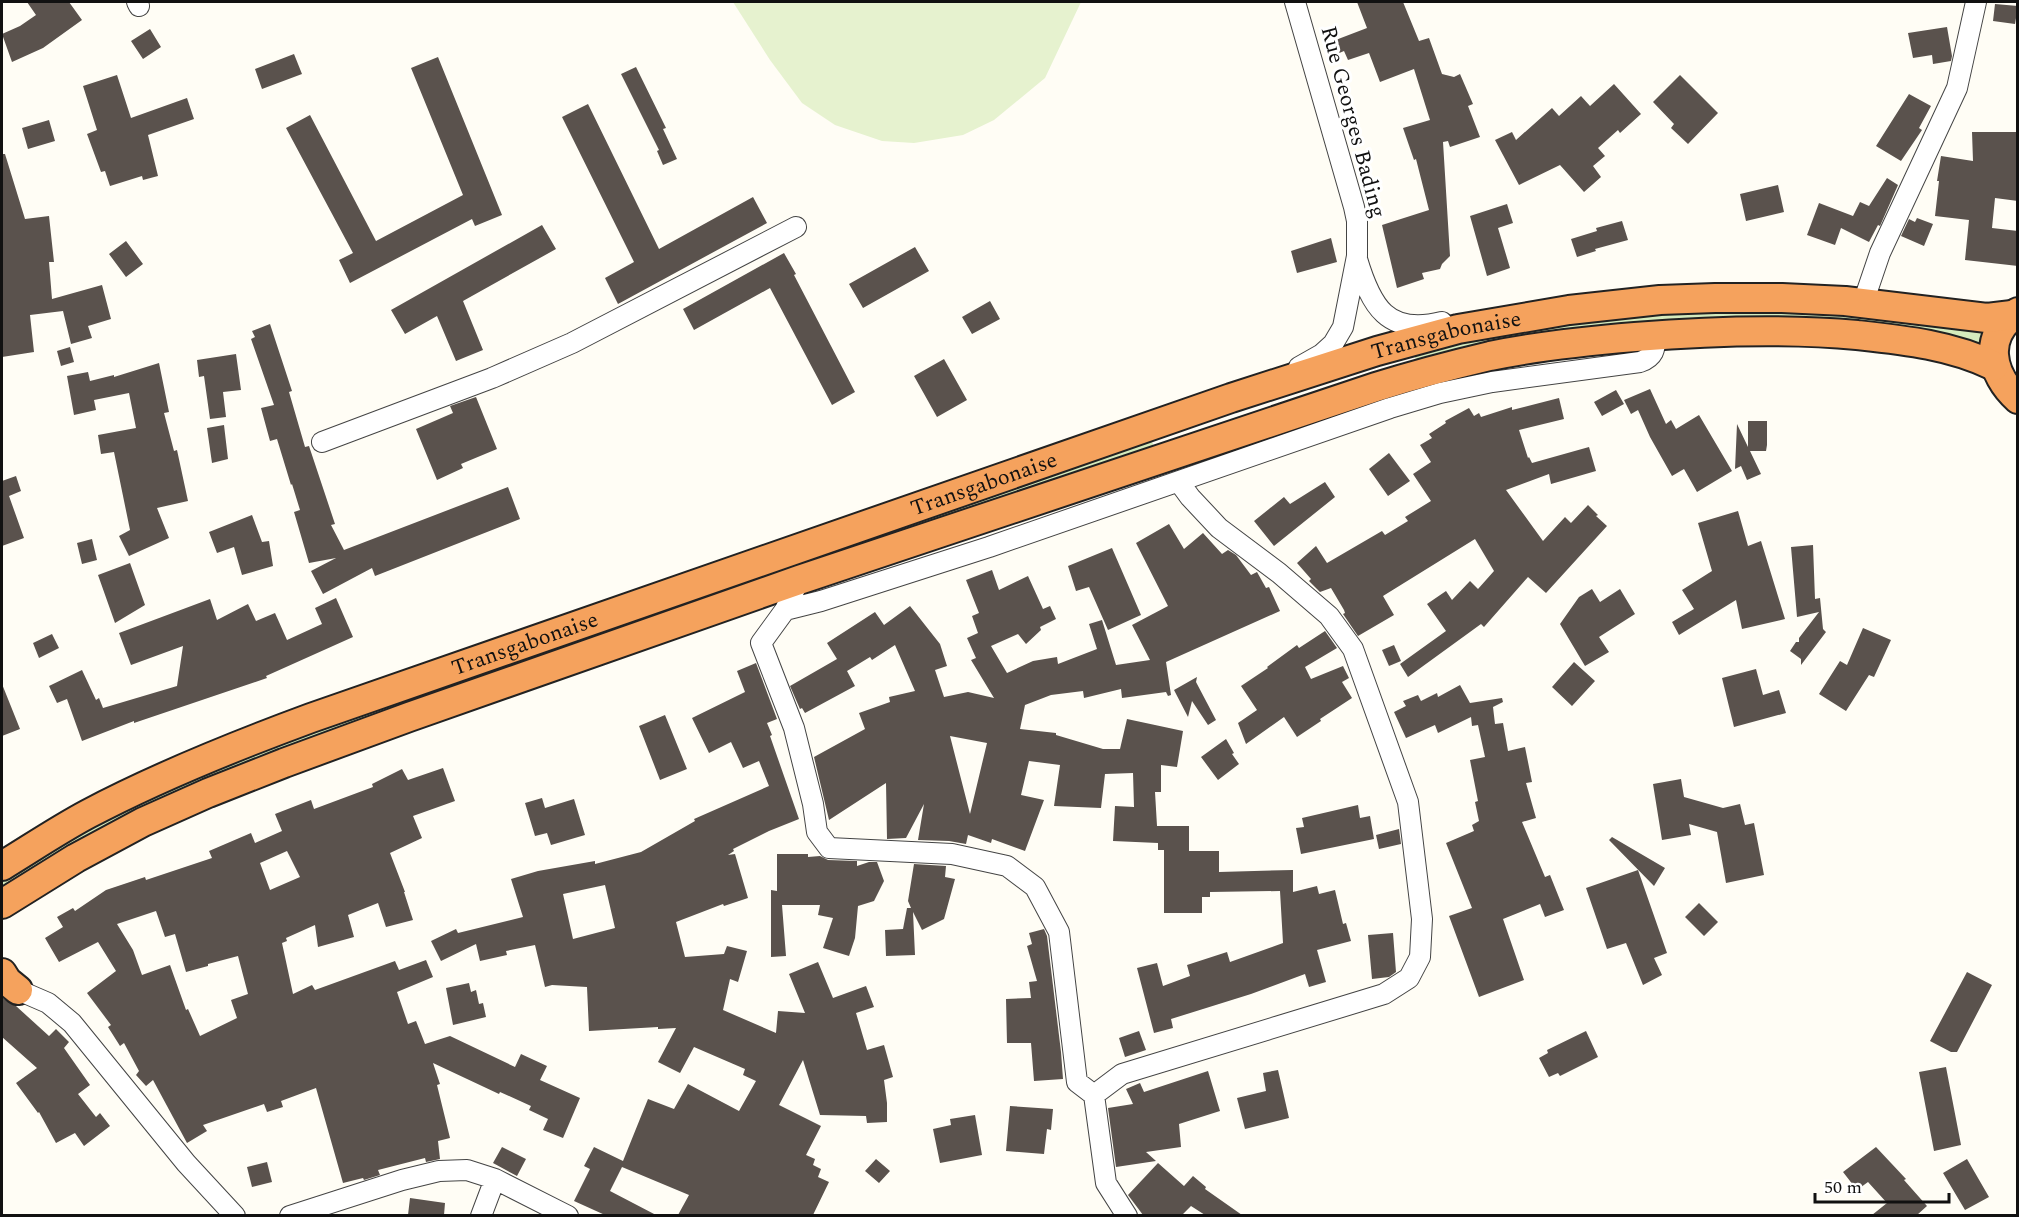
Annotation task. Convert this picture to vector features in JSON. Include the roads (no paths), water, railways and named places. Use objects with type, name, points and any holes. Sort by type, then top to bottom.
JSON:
[{"type":"highway","name":"Transgabonaise","points":[[2,866],[86,815],[212,755],[331,711],[1231,398],[1420,339],[1515,318],[1601,306],[1704,298],[1782,298],[1863,303],[1987,318],[2015,314]]},
{"type":"highway","points":[[2015,314],[1996,339],[1994,366],[2008,391],[2018,399]]},
{"type":"highway","name":"Transgabonaise","points":[[2,904],[76,858],[143,822],[284,763],[799,580],[1438,368],[1493,356],[1584,342],[1656,335],[1783,331],[1894,339],[1977,357],[1994,366]]},
{"type":"highway","points":[[2,926],[30,885]]},
{"type":"street","name":"Rue Georges Bading","points":[[1295,2],[1357,221],[1357,256]]},
{"type":"street","points":[[1863,303],[1880,253],[1957,88],[1976,2]]},
{"type":"street","points":[[322,442],[492,378],[572,343],[796,227]]},
{"type":"street","points":[[1357,256],[1365,285],[1380,311],[1389,319],[1414,326],[1481,315],[1515,318]]},
{"type":"street","points":[[1231,398],[1308,363],[1333,344],[1343,327],[1357,256]]},
{"type":"street","points":[[785,609],[821,601],[989,547],[1324,430],[1440,393],[1492,382],[1640,362],[1648,359],[1655,351],[1656,335]]},
{"type":"street","points":[[1094,1095],[1122,1074],[1384,994],[1409,978],[1420,957],[1422,919],[1408,802],[1353,649],[1329,616],[1279,573],[1219,528],[1179,482]]},
{"type":"street","points":[[979,520],[989,547]]},
{"type":"street","points":[[799,580],[785,609],[761,643],[794,728],[813,804],[817,832],[829,848],[952,854],[1007,866],[1035,887],[1059,932],[1077,1082],[1094,1095],[1106,1183],[1127,1215]]},
{"type":"street","points":[[7,983],[48,1003],[72,1023],[186,1163],[235,1215]]},
{"type":"street","points":[[290,1215],[392,1182],[439,1171],[467,1170],[495,1179],[568,1215]]},
{"type":"street","points":[[481,1215],[495,1179]]}]
